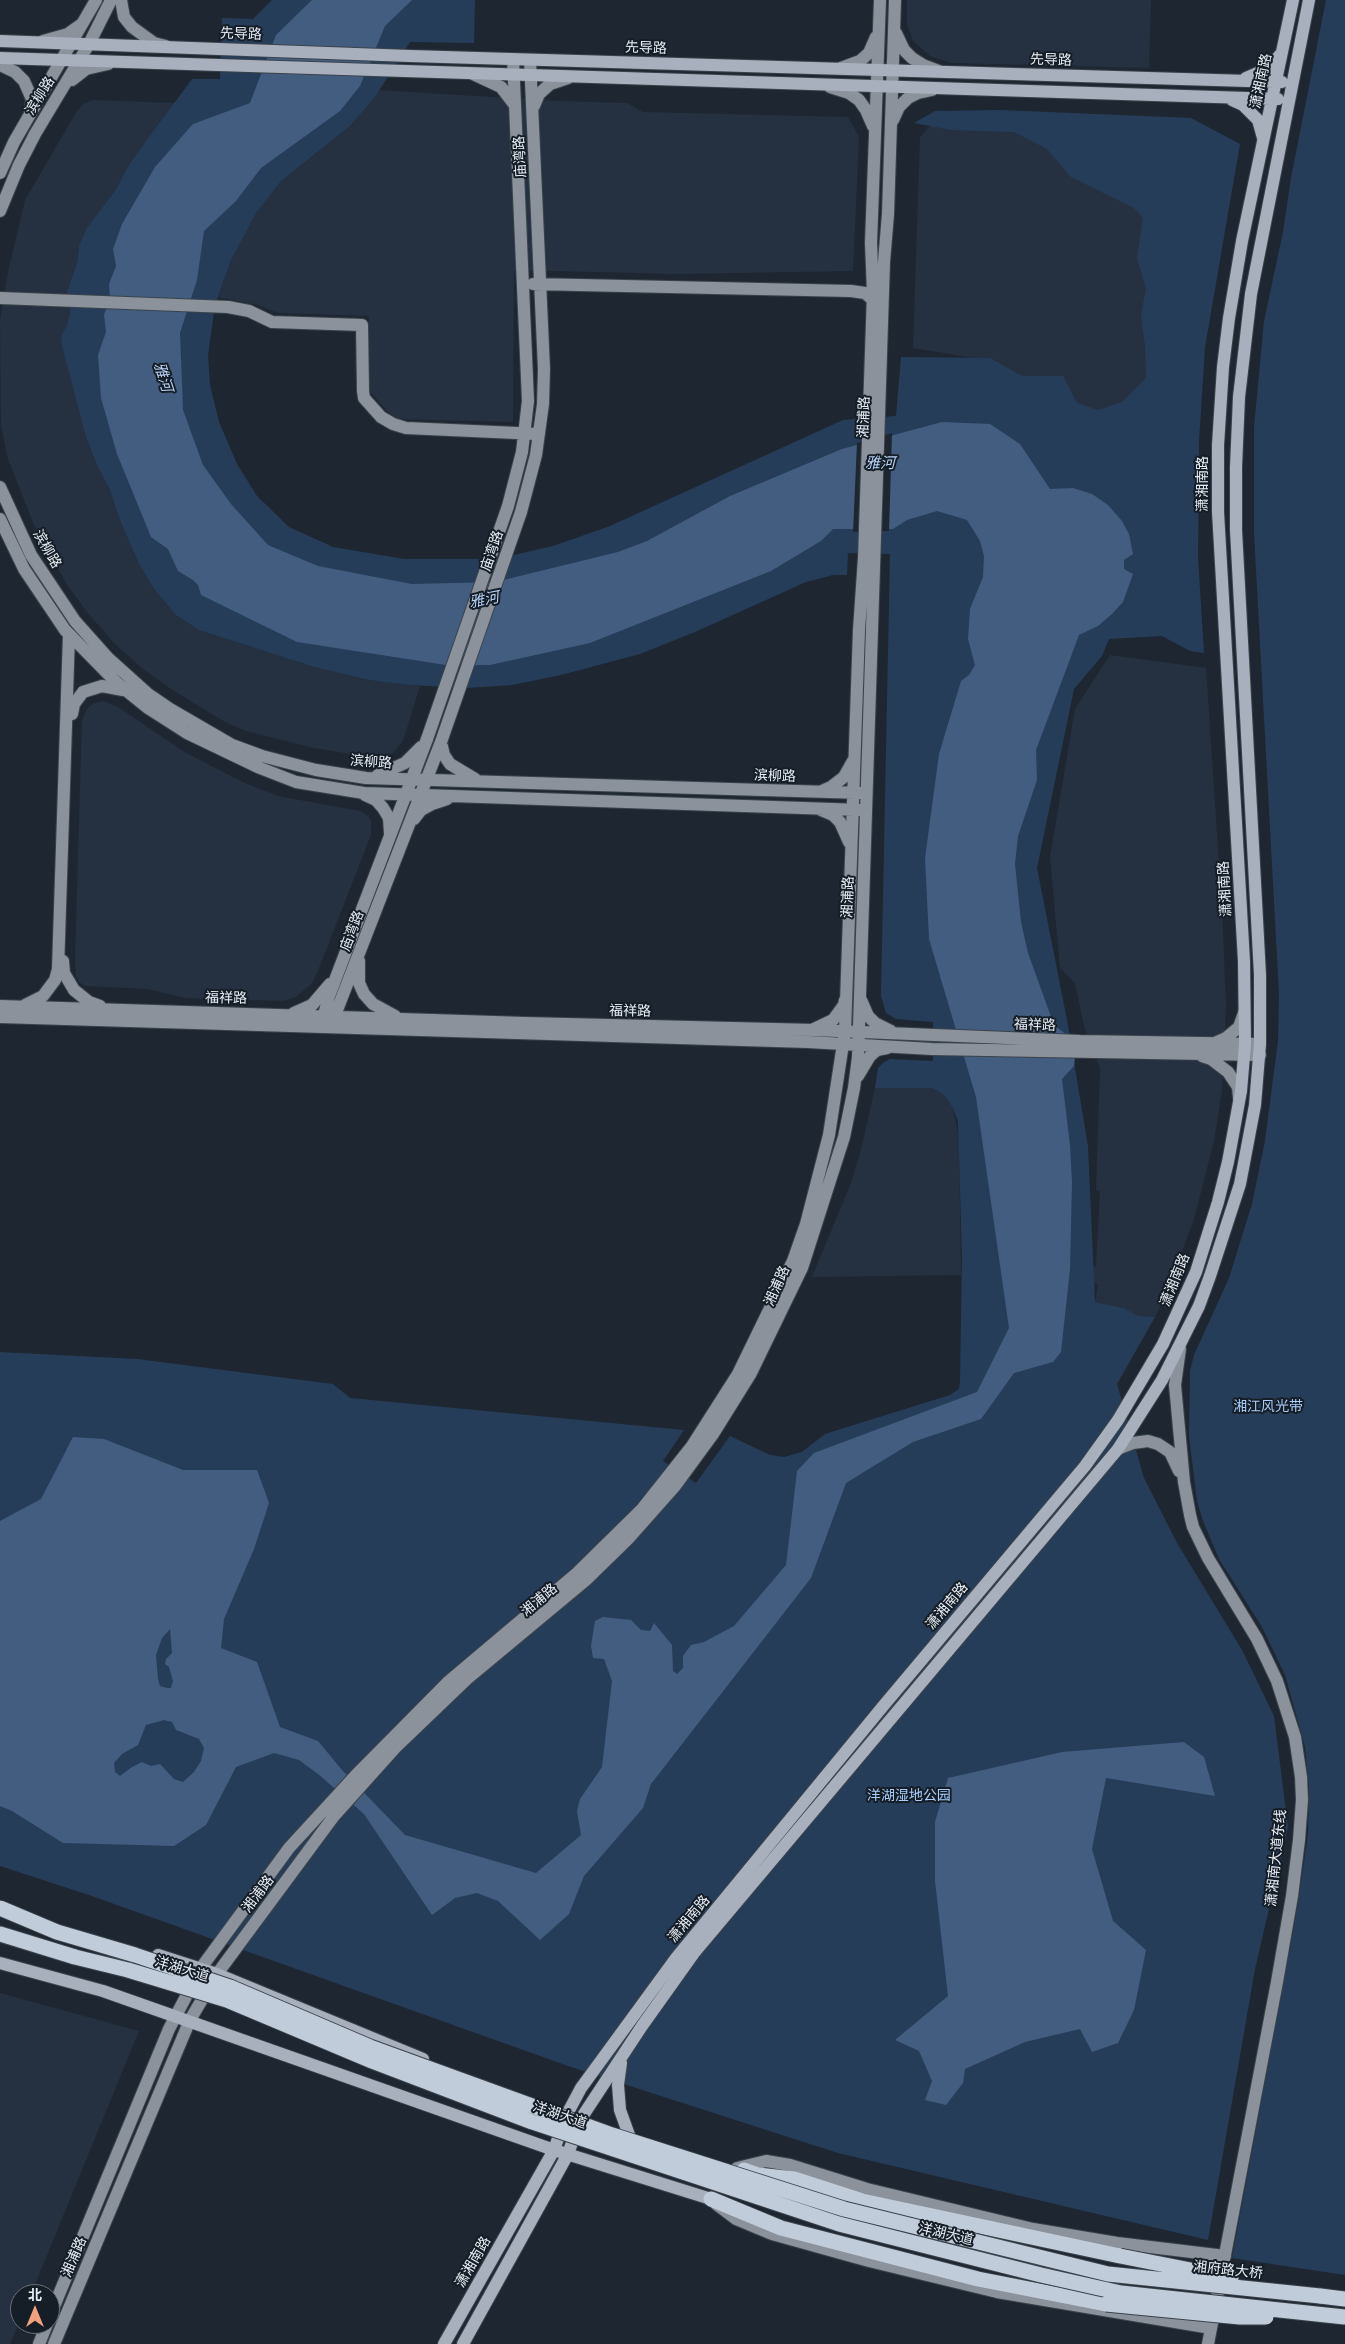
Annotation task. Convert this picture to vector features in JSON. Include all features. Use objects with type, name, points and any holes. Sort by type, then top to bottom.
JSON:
[{"type":"highway","points":[[0,1908],[57,1932],[90,1941]]},
{"type":"highway","name":"洋湖大道","points":[[0,1916],[90,1941],[230,1987],[370,2047],[612,2135],[844,2209],[1108,2274]]},
{"type":"highway","name":"洋湖大道","points":[[0,1934],[227,2000],[372,2061],[532,2122],[839,2224],[1041,2275],[1121,2293],[1345,2318]]},
{"type":"highway","points":[[0,1945],[38,1953],[75,1957]]},
{"type":"highway","points":[[737,2168],[758,2175],[794,2179],[862,2201],[1320,2296]]},
{"type":"highway","points":[[711,2199],[781,2228],[978,2279],[1106,2304],[1240,2317],[1345,2318]]},
{"type":"highway","name":"湘府路大桥","points":[[1108,2274],[1345,2299]]},
{"type":"main road","name":"滨柳路","points":[[0,173],[14,142],[73,44],[96,0]]},
{"type":"main road","name":"滨柳路","points":[[0,210],[23,157],[89,44],[111,0]]},
{"type":"main road","points":[[121,0],[124,17],[132,27],[154,43],[168,47]]},
{"type":"main road","name":"湘浦路","points":[[874,410],[872,277],[880,0]]},
{"type":"main road","name":"湘浦路","points":[[360,1778],[467,1679],[586,1580],[628,1539],[675,1486],[713,1434],[751,1373],[802,1268],[838,1161],[854,1088],[859,1038],[867,794],[869,558],[874,410],[891,130],[895,0]]},
{"type":"main road","name":"潇湘南路","points":[[444,2344],[554,2150],[565,2118],[581,2088],[676,1958],[884,1705],[1085,1466],[1118,1420],[1163,1344],[1196,1272],[1218,1202],[1239,1104],[1245,1049],[1244,961],[1220,559],[1218,445],[1229,318],[1242,240],[1263,148],[1292,0]]},
{"type":"main road","name":"潇湘南路","points":[[463,2344],[568,2154],[580,2120],[694,1953],[1118,1449],[1162,1380],[1199,1306],[1233,1210],[1255,1105],[1260,1049],[1260,975],[1236,530],[1236,451],[1239,397],[1251,294],[1291,82],[1309,0]]},
{"type":"main road","points":[[33,42],[68,34],[78,28],[91,12]]},
{"type":"main road","points":[[894,22],[898,39],[904,50],[912,58],[935,70],[948,72]]},
{"type":"main road","points":[[836,69],[855,63],[869,53],[875,42],[879,25]]},
{"type":"main road","name":"先导路","points":[[0,41],[530,60],[1291,82]]},
{"type":"main road","points":[[1231,81],[1262,72],[1276,62],[1282,48]]},
{"type":"main road","points":[[0,58],[513,76],[1288,99]]},
{"type":"main road","name":"庙湾路","points":[[328,1022],[338,972],[427,739],[508,506],[522,452],[528,401],[513,59]]},
{"type":"main road","name":"庙湾路","points":[[328,1022],[362,946],[428,780],[522,512],[536,455],[544,369],[530,60]]},
{"type":"main road","points":[[62,91],[77,75],[86,69],[98,65],[126,62]]},
{"type":"main road","points":[[0,66],[15,72],[30,90],[32,99],[28,119]]},
{"type":"main road","points":[[473,74],[501,87],[515,107]]},
{"type":"main road","points":[[533,108],[539,94],[550,84],[571,77]]},
{"type":"main road","points":[[820,85],[849,93],[859,100],[870,119],[875,139]]},
{"type":"main road","points":[[891,130],[899,107],[908,98],[918,93],[939,89]]},
{"type":"main road","points":[[1217,97],[1231,99],[1243,105],[1252,113],[1262,129],[1263,148]]},
{"type":"main road","points":[[523,281],[855,285],[862,284],[872,277]]},
{"type":"main road","points":[[541,281],[851,291],[866,293],[872,300]]},
{"type":"main road","points":[[0,298],[228,307],[241,308],[254,316]]},
{"type":"main road","points":[[0,303],[229,312],[277,322],[362,324],[362,383],[364,398],[376,412],[393,424],[406,428],[538,436]]},
{"type":"main road","name":"滨柳路","points":[[2,504],[3,531],[24,569],[69,634],[128,692],[148,708],[187,733],[260,768],[296,782],[358,793],[866,810]]},
{"type":"main road","name":"滨柳路","points":[[2,504],[31,555],[75,621],[108,658],[148,694],[201,729],[262,756],[316,770],[361,777],[867,794]]},
{"type":"main road","name":"湘浦路","points":[[60,2292],[175,2015],[201,1968],[289,1848],[334,1807],[449,1681],[601,1551],[642,1508],[692,1446],[738,1374],[793,1262],[820,1172],[839,1078],[844,1038],[859,630],[869,558]]},
{"type":"main road","points":[[16,1006],[28,1005],[43,996],[55,980],[58,969],[69,634]]},
{"type":"main road","points":[[112,1009],[80,997],[68,983],[64,973],[72,712],[78,697],[93,688],[111,686],[128,692]]},
{"type":"main road","points":[[361,777],[379,775],[405,763],[416,754],[427,739]]},
{"type":"main road","points":[[441,742],[444,755],[450,764],[470,778],[482,782]]},
{"type":"main road","points":[[815,792],[831,787],[844,777],[853,762],[855,751]]},
{"type":"main road","points":[[358,793],[370,796],[383,808],[391,827],[390,838]]},
{"type":"main road","points":[[404,837],[422,810],[438,802],[464,797]]},
{"type":"main road","points":[[814,808],[828,813],[840,822],[848,839],[852,856]]},
{"type":"main road","points":[[362,946],[358,969],[364,994],[373,1004],[402,1019]]},
{"type":"main road","points":[[285,1014],[305,1010],[312,1005],[338,972]]},
{"type":"main road","points":[[839,1078],[838,1068],[832,1053],[809,1036],[833,1020],[844,1005],[847,992]]},
{"type":"main road","points":[[860,993],[863,1009],[875,1023],[884,1029],[906,1034]]},
{"type":"main road","name":"福祥路","points":[[0,1006],[285,1014],[328,1022],[402,1019],[844,1038],[906,1034],[931,1042]]},
{"type":"main road","points":[[1207,1043],[1218,1042],[1232,1034],[1243,1019],[1244,1008]]},
{"type":"main road","name":"福祥路","points":[[0,1017],[328,1022],[809,1036]]},
{"type":"main road","name":"福祥路","points":[[859,1038],[900,1047],[931,1042],[1081,1047],[1184,1054],[1260,1049]]},
{"type":"main road","name":"福祥路","points":[[1081,1047],[1207,1043],[1245,1049]]},
{"type":"main road","points":[[854,1088],[859,1074],[870,1056],[877,1050],[900,1047]]},
{"type":"main road","points":[[1184,1054],[1211,1059],[1228,1072],[1238,1087],[1239,1104]]},
{"type":"main road","name":"潇湘南大道东线","points":[[1182,1340],[1176,1369],[1176,1385],[1187,1504],[1193,1527],[1208,1558],[1268,1658],[1295,1737],[1301,1777],[1301,1823],[1292,1896],[1206,2344]]},
{"type":"main road","name":"潇湘南大道东线","points":[[1118,1449],[1133,1443],[1148,1441],[1165,1448],[1174,1456],[1180,1476],[1185,1512],[1195,1539],[1212,1573],[1260,1651],[1272,1677],[1289,1730],[1296,1775],[1297,1817],[1287,1904],[1223,2256]]},
{"type":"main road","name":"湘浦路","points":[[56,2342],[190,2020],[217,1974],[334,1807]]},
{"type":"main road","points":[[0,1908],[201,1968],[565,2118],[580,2120],[737,2168],[766,2161],[790,2165],[867,2189],[1033,2229],[1117,2243],[1223,2256]]},
{"type":"main road","points":[[0,1963],[103,1991],[190,2020],[366,2085],[554,2150],[711,2199],[720,2209],[754,2227],[869,2261],[997,2292],[1209,2328]]},
{"type":"main road","points":[[622,2058],[618,2085],[620,2110],[629,2135]]},
{"type":"shaded area","points":[[907,0],[1151,0],[1149,68],[951,63],[930,56],[913,41],[907,24]]},
{"type":"shaded area","points":[[378,90],[556,101],[627,103],[643,112],[848,117],[859,137],[853,271],[676,274],[514,270],[513,422],[394,419],[369,390],[369,316],[278,313],[258,305],[218,297],[231,260],[255,213],[281,181],[350,126],[375,97]]},
{"type":"shaded area","points":[[93,100],[174,103],[130,165],[79,246],[77,263],[67,291],[70,312],[67,325],[61,336],[85,434],[139,564],[154,589],[176,615],[199,630],[314,667],[369,680],[420,686],[403,741],[393,753],[384,757],[351,754],[314,748],[246,731],[225,722],[171,689],[142,668],[115,644],[86,611],[66,583],[34,525],[8,459],[1,425],[0,320],[8,272],[25,200],[77,111],[83,104]]},
{"type":"shaded area","points":[[1165,124],[1170,468],[986,360],[913,348],[920,137],[930,126]]},
{"type":"shaded area","points":[[1110,655],[1206,668],[1222,909],[1226,1007],[1222,1091],[1214,1141],[1194,1219],[1169,1286],[1155,1317],[1138,1316],[1124,1308],[1095,1302],[1098,1284],[1093,1283],[1093,1267],[1096,1266],[1100,1191],[1096,1190],[1100,1068],[1084,1026],[1075,983],[1060,968],[1050,857],[1075,709]]},
{"type":"shaded area","points":[[103,701],[118,707],[186,753],[245,783],[278,796],[360,811],[368,816],[371,821],[371,835],[317,973],[312,983],[296,997],[284,1001],[185,998],[148,989],[85,986],[79,982],[76,976],[75,958],[82,720],[87,709],[94,703]]},
{"type":"shaded area","points":[[875,1088],[932,1088],[944,1095],[953,1108],[959,1139],[961,1275],[812,1277],[851,1183],[861,1150]]},
{"type":"shaded area","points":[[0,1993],[139,2031],[35,2284],[10,2284],[10,2334],[14,2334],[10,2344],[0,2344]]},
{"type":"green space","name":"洋湖湿地公园","points":[[272,0],[475,0],[474,43],[410,42],[375,97],[350,126],[281,181],[256,213],[231,260],[215,305],[208,355],[210,385],[219,422],[237,464],[257,496],[289,527],[333,547],[404,559],[496,559],[553,546],[610,526],[843,420],[896,416],[901,357],[990,358],[1022,376],[1063,376],[1077,403],[1098,410],[1122,402],[1146,378],[1145,346],[1141,317],[1146,288],[1137,259],[1143,218],[1134,208],[1071,177],[1047,149],[1014,132],[952,130],[914,123],[935,111],[1000,110],[1191,118],[1240,144],[1205,347],[1199,441],[1198,558],[1204,653],[1190,651],[1162,636],[1109,639],[1102,656],[1074,689],[1037,868],[1067,1020],[1088,1146],[1095,1302],[1124,1308],[1138,1316],[1155,1317],[1117,1384],[1144,1478],[1177,1543],[1242,1650],[1274,1716],[1288,1827],[1255,1969],[1208,2240],[838,2153],[571,2067],[89,1895],[0,1866],[0,1352],[137,1359],[333,1384],[350,1398],[684,1430],[663,1461],[696,1483],[730,1436],[770,1455],[784,1457],[802,1452],[825,1434],[950,1395],[959,1389],[962,1257],[958,1121],[953,1108],[944,1095],[932,1088],[875,1088],[878,1068],[890,1059],[933,1061],[933,1022],[896,1019],[886,1013],[881,996],[890,554],[848,553],[847,575],[833,575],[806,582],[695,632],[640,654],[561,675],[512,685],[467,688],[409,685],[369,680],[314,667],[199,630],[176,615],[154,589],[139,564],[85,434],[62,346],[61,336],[67,325],[70,312],[67,291],[77,263],[79,246],[87,228],[115,191],[129,165],[149,137],[192,79],[220,79],[222,18],[253,19]]},
{"type":"green space","name":"湘江风光带","points":[[1326,0],[1345,0],[1345,2275],[1232,2258],[1296,1915],[1308,1835],[1309,1788],[1305,1747],[1285,1675],[1262,1627],[1219,1559],[1203,1521],[1197,1501],[1189,1436],[1190,1371],[1194,1355],[1229,1278],[1252,1204],[1265,1141],[1278,1041],[1279,994],[1254,533],[1254,428],[1264,321],[1283,232],[1291,178]]},
{"type":"water","name":"雅河","points":[[312,0],[412,0],[385,26],[360,86],[340,111],[261,168],[236,201],[204,231],[197,280],[180,333],[183,410],[203,465],[231,504],[268,545],[318,566],[412,584],[495,582],[618,552],[647,541],[730,496],[842,449],[942,422],[990,424],[1020,444],[1050,489],[1073,488],[1092,494],[1108,505],[1122,521],[1129,534],[1133,554],[1124,560],[1124,569],[1133,574],[1123,602],[1098,626],[1079,635],[1036,750],[1037,780],[1018,836],[1015,864],[1021,922],[1028,953],[1054,1025],[1068,1036],[1075,1057],[1074,1066],[1062,1079],[1070,1145],[1072,1182],[1070,1269],[1061,1352],[1053,1362],[1014,1373],[981,1419],[913,1442],[846,1483],[811,1578],[651,1784],[643,1808],[584,1876],[569,1914],[540,1940],[498,1901],[477,1893],[455,1898],[432,1915],[364,1814],[299,1760],[274,1753],[236,1767],[206,1825],[174,1846],[63,1843],[12,1811],[0,1806],[0,1521],[41,1499],[73,1437],[104,1439],[183,1470],[257,1470],[269,1503],[254,1549],[224,1619],[221,1648],[257,1662],[280,1727],[318,1741],[342,1770],[405,1835],[536,1873],[581,1835],[577,1811],[580,1799],[602,1767],[612,1681],[604,1659],[593,1658],[591,1646],[595,1621],[603,1617],[631,1620],[641,1630],[650,1631],[654,1623],[672,1645],[673,1671],[677,1674],[683,1668],[683,1656],[691,1645],[704,1642],[734,1626],[786,1565],[797,1471],[814,1453],[977,1392],[1009,1328],[976,1097],[929,939],[925,858],[939,754],[961,681],[969,675],[975,665],[968,639],[970,609],[983,577],[984,556],[980,541],[967,520],[937,511],[907,520],[893,529],[833,529],[821,541],[771,571],[590,643],[490,665],[446,665],[297,642],[201,595],[198,585],[178,571],[168,549],[151,537],[117,454],[101,398],[98,355],[106,332],[104,315],[110,298],[109,284],[116,266],[113,249],[122,224],[155,167],[193,124],[250,103],[276,35]],"holes":[[[170,1629],[172,1653],[166,1659],[165,1664],[169,1667],[173,1681],[171,1688],[167,1688],[160,1686],[156,1655],[162,1638]],[[164,1720],[172,1722],[176,1730],[199,1739],[204,1748],[201,1761],[194,1772],[183,1782],[174,1779],[160,1764],[151,1766],[142,1762],[120,1776],[115,1772],[114,1763],[122,1754],[138,1745],[146,1725]]]},
{"type":"water","points":[[1184,1742],[1204,1757],[1215,1796],[1106,1778],[1092,1849],[1113,1921],[1146,1950],[1134,2010],[1118,2043],[1092,2052],[1080,2029],[1025,2042],[965,2069],[963,2083],[946,2105],[925,2100],[932,2081],[919,2051],[895,2040],[948,1996],[935,1881],[935,1822],[948,1778],[1062,1752]]},
{"type":"pier","points":[[892,433],[889,531],[853,532],[857,443]]}]
